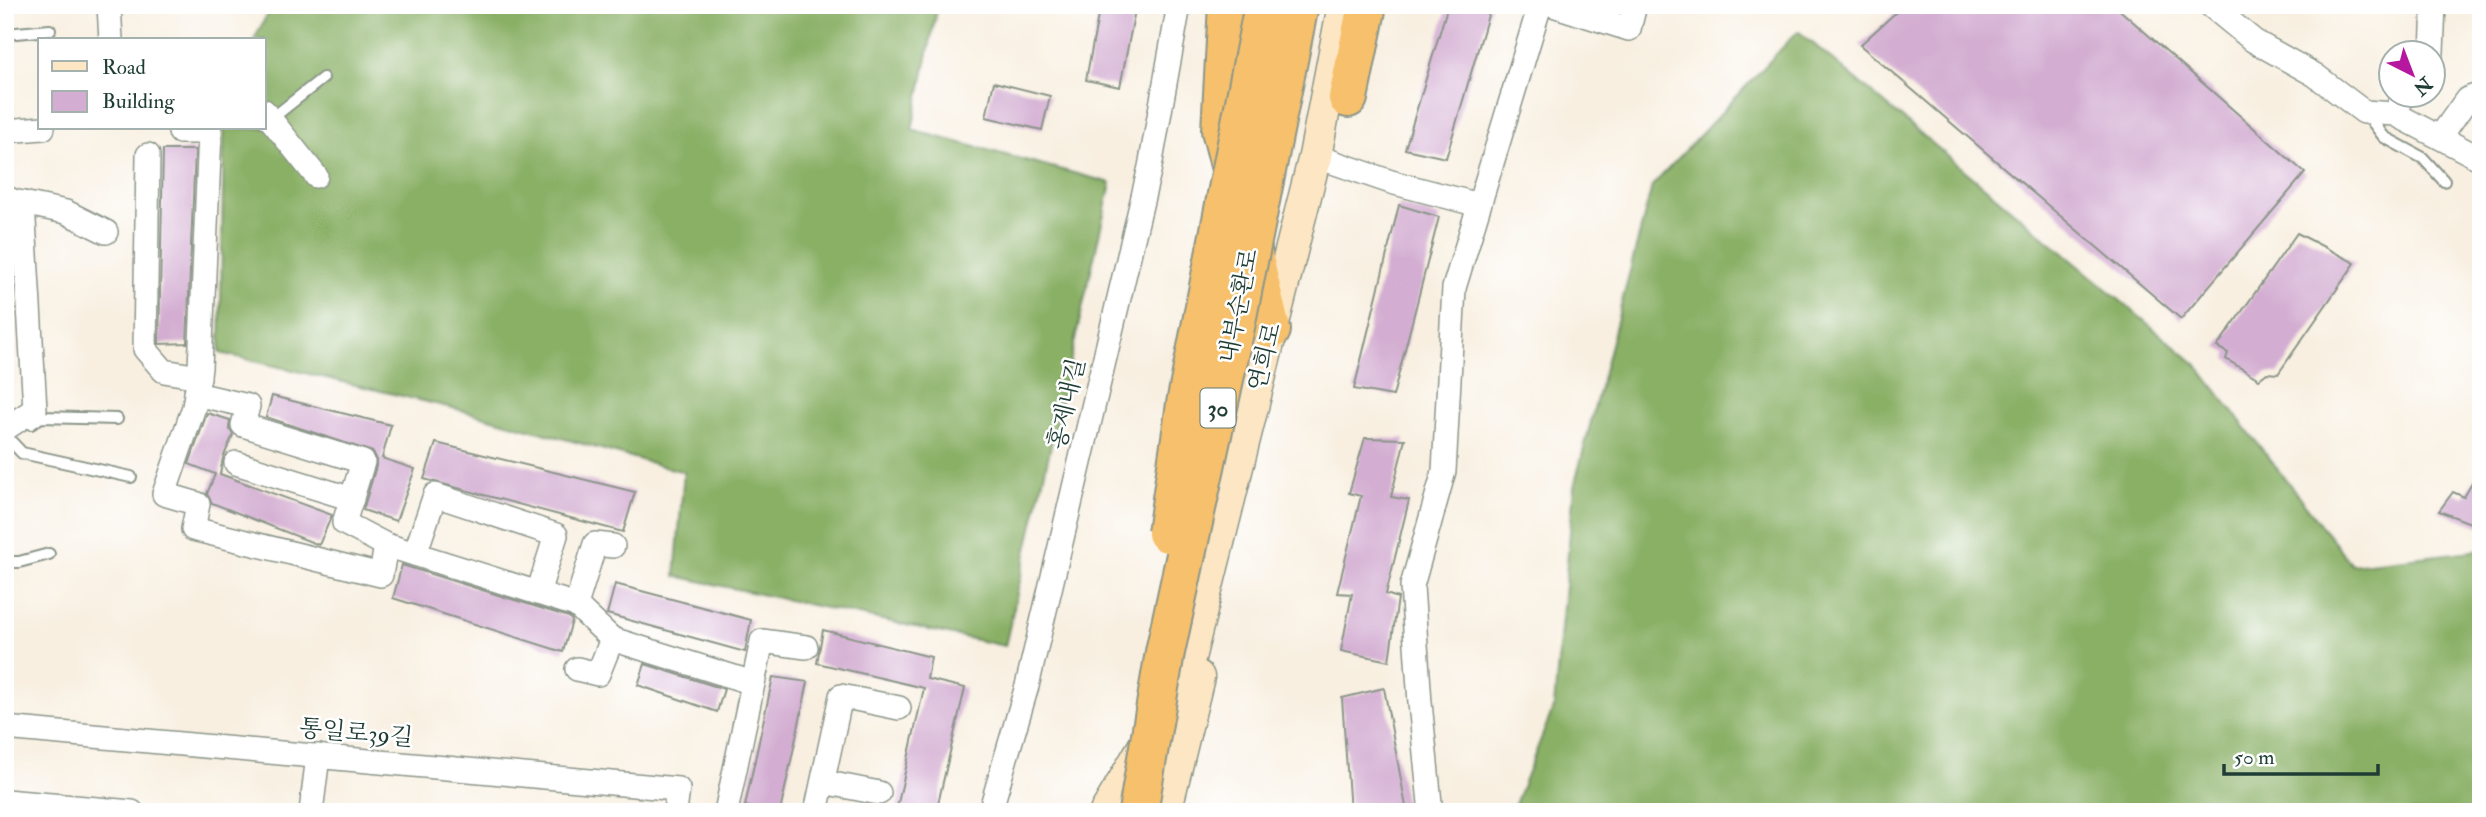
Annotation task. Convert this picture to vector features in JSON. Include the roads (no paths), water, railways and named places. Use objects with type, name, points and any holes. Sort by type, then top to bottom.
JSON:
[{"type":"highway","points":[[1228,5],[1221,130],[1272,330]]},
{"type":"highway","name":"내부순환로","points":[[1118,812],[1147,663],[1186,404],[1264,5]]},
{"type":"highway","name":"내부순환로","points":[[1138,812],[1165,652],[1232,342],[1299,5]]},
{"type":"highway","points":[[1349,98],[1367,5]]},
{"type":"main road","name":"연희로","points":[[1106,812],[1184,678],[1272,330],[1325,159],[1344,5]]},
{"type":"main road","points":[[1165,812],[1325,159],[1381,5]]},
{"type":"street","points":[[109,5],[111,38]]},
{"type":"street","name":"홍제내길","points":[[990,812],[1027,686],[1150,167],[1179,5]]},
{"type":"street","points":[[1430,803],[1412,586],[1444,471],[1454,288],[1540,5]]},
{"type":"street","points":[[1553,5],[1629,29],[1635,5]]},
{"type":"street","points":[[2210,5],[2254,41],[2315,75],[2364,112],[2382,108]]},
{"type":"street","points":[[2433,38],[2434,5]]},
{"type":"street","points":[[2440,137],[2467,99],[2481,94]]},
{"type":"street","points":[[2404,108],[2440,137],[2481,159]]},
{"type":"street","points":[[267,115],[316,176]]},
{"type":"street","points":[[5,131],[38,128]]},
{"type":"street","points":[[180,132],[210,132],[197,385],[194,407],[164,494],[198,505],[193,530],[381,575],[386,545]]},
{"type":"street","points":[[149,155],[145,349],[164,371],[248,407],[243,425],[363,461],[344,523],[386,545],[576,605],[612,639],[753,684]]},
{"type":"street","points":[[1325,159],[1391,182],[1479,205]]},
{"type":"street","points":[[5,432],[35,409],[14,200],[66,212],[106,232]]},
{"type":"street","points":[[236,463],[352,499]]},
{"type":"street","points":[[415,554],[435,495],[556,535],[538,593]]},
{"type":"street","points":[[576,605],[595,544],[613,546]]},
{"type":"street","points":[[577,669],[598,674],[612,639]]},
{"type":"street","points":[[726,812],[762,641],[806,647]]},
{"type":"street","points":[[816,812],[841,696],[900,708]]},
{"type":"street","name":"통일로39길","points":[[5,728],[678,789],[674,812]]},
{"type":"street","points":[[310,812],[318,756]]},
{"type":"street","points":[[823,782],[878,793]]},
{"type":"street","points":[[5,802],[132,812]]},
{"type":"lane","points":[[5,34],[50,30]]},
{"type":"lane","points":[[267,115],[323,78]]},
{"type":"lane","points":[[2364,112],[2384,137],[2423,158],[2444,181]]},
{"type":"lane","points":[[5,432],[16,433],[41,417],[117,419]]},
{"type":"lane","points":[[5,432],[22,453],[131,477]]},
{"type":"lane","points":[[5,562],[19,562],[49,554]]}]
